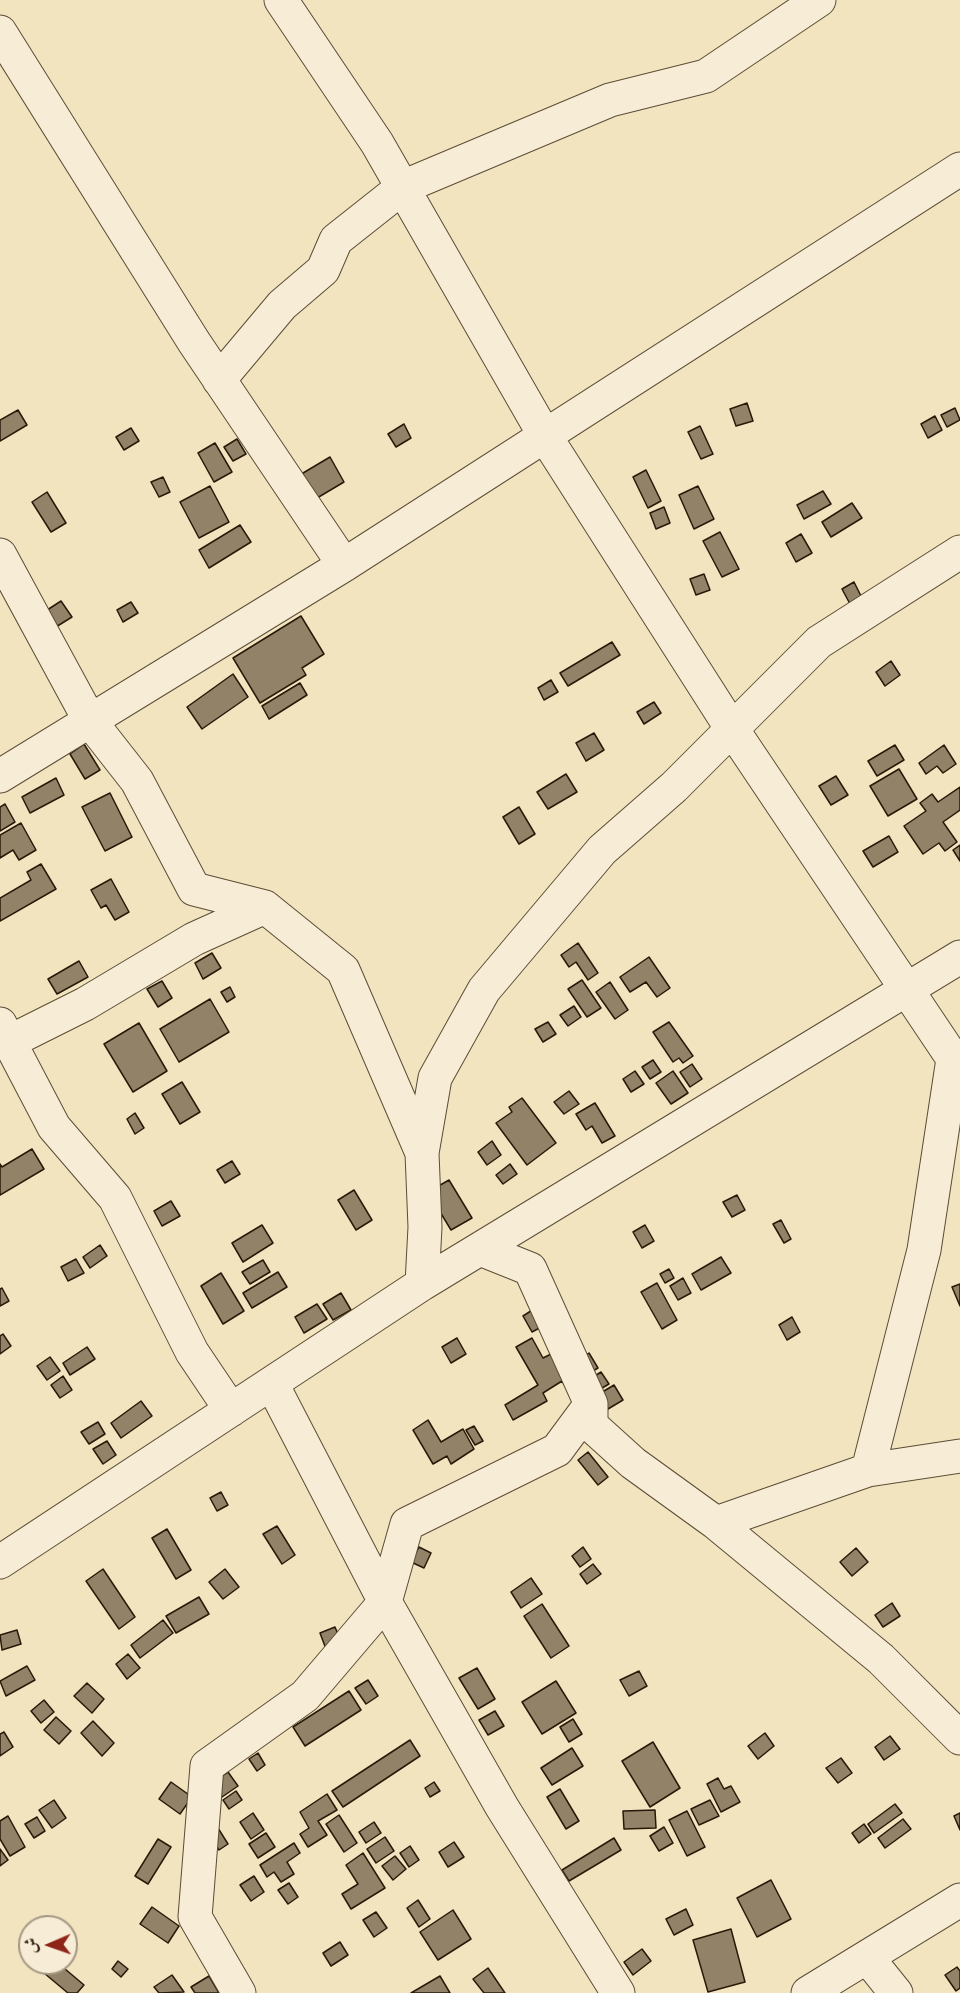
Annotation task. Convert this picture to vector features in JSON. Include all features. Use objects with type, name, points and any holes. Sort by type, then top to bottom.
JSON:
[{"type":"street","points":[[281,0],[377,143],[545,436],[732,729],[956,1064],[924,1250],[868,1470]]},
{"type":"street","points":[[219,380],[282,305],[322,270],[336,240],[403,187],[610,100],[706,76],[819,0]]},
{"type":"street","points":[[0,32],[219,380],[344,565]]},
{"type":"street","points":[[0,776],[344,565],[960,169]]},
{"type":"street","points":[[422,1284],[424,1227],[422,1153],[435,1078],[484,990],[602,850],[674,787],[819,642],[960,552]]},
{"type":"street","points":[[0,555],[90,721],[137,781],[194,889],[265,907],[343,970],[422,1153]]},
{"type":"street","points":[[231,1410],[192,1352],[115,1198],[54,1127],[5,1032],[85,1004],[194,939],[265,907]]},
{"type":"street","points":[[0,1562],[422,1284],[960,957]]},
{"type":"street","points":[[480,1250],[530,1269],[591,1404],[591,1425],[633,1463],[716,1523],[881,1659],[960,1738]]},
{"type":"street","points":[[272,1384],[385,1602],[502,1807],[618,1993]]},
{"type":"street","points":[[239,1993],[195,1917],[207,1766],[305,1696],[385,1602],[406,1524],[557,1450],[591,1404]]},
{"type":"street","points":[[716,1523],[868,1470],[960,1456]]},
{"type":"street","points":[[808,1993],[960,1900]]},
{"type":"street","points":[[867,1957],[896,1993]]},
{"type":"building","points":[[747,403],[753,421],[736,426],[730,409]]},
{"type":"building","points":[[955,408],[960,420],[947,427],[941,415]]},
{"type":"building","points":[[18,410],[27,425],[0,441],[0,420]]},
{"type":"building","points":[[935,416],[942,430],[928,438],[921,424]]},
{"type":"building","points":[[404,424],[411,438],[396,447],[388,434]]},
{"type":"building","points":[[700,426],[713,454],[701,459],[688,432]]},
{"type":"building","points":[[131,428],[139,441],[124,450],[116,437]]},
{"type":"building","points":[[237,439],[246,454],[233,461],[224,447]]},
{"type":"building","points":[[215,443],[232,472],[214,482],[198,453]]},
{"type":"building","points":[[330,457],[344,482],[312,501],[298,476]]},
{"type":"building","points":[[646,470],[661,501],[648,508],[633,477]]},
{"type":"building","points":[[163,477],[170,492],[159,497],[151,482]]},
{"type":"building","points":[[210,486],[229,522],[199,538],[180,502]]},
{"type":"building","points":[[698,486],[714,519],[694,529],[679,495]]},
{"type":"building","points":[[823,491],[831,504],[804,519],[797,505]]},
{"type":"building","points":[[47,492],[66,523],[51,532],[32,502]]},
{"type":"building","points":[[852,503],[862,518],[831,537],[822,522]]},
{"type":"building","points":[[664,507],[670,523],[656,529],[650,513]]},
{"type":"building","points":[[240,525],[251,542],[209,568],[199,550]]},
{"type":"building","points":[[720,532],[739,569],[722,577],[703,541]]},
{"type":"building","points":[[801,534],[812,553],[796,562],[786,543]]},
{"type":"building","points":[[704,574],[710,590],[696,595],[690,579]]},
{"type":"building","points":[[854,582],[862,598],[850,604],[842,589]]},
{"type":"building","points":[[61,601],[72,617],[51,630],[41,614]]},
{"type":"building","points":[[131,602],[138,613],[123,622],[117,610]]},
{"type":"building","points":[[301,616],[324,654],[302,668],[306,675],[260,703],[233,658]]},
{"type":"building","points":[[612,642],[620,655],[568,686],[560,673]]},
{"type":"building","points":[[891,661],[900,675],[885,686],[876,672]]},
{"type":"building","points":[[233,674],[248,697],[202,729],[187,707]]},
{"type":"building","points":[[551,680],[558,692],[544,700],[538,688]]},
{"type":"building","points":[[300,683],[307,695],[269,719],[262,706]]},
{"type":"building","points":[[654,702],[661,713],[644,724],[637,712]]},
{"type":"building","points":[[594,733],[604,750],[586,761],[576,743]]},
{"type":"building","points":[[84,744],[100,770],[85,779],[70,754]]},
{"type":"building","points":[[895,745],[904,760],[877,776],[868,761]]},
{"type":"building","points":[[944,745],[956,764],[943,773],[937,766],[926,774],[919,763]]},
{"type":"building","points":[[899,769],[917,799],[888,816],[870,786]]},
{"type":"building","points":[[566,774],[577,792],[548,809],[537,792]]},
{"type":"building","points":[[836,776],[848,795],[831,805],[819,786]]},
{"type":"building","points":[[56,778],[64,795],[30,813],[22,797]]},
{"type":"building","points":[[960,787],[960,810],[943,822],[957,842],[945,851],[939,843],[923,854],[904,826],[926,811],[920,803],[932,794],[938,802]]},
{"type":"building","points":[[110,793],[132,837],[105,851],[82,807]]},
{"type":"building","points":[[5,804],[15,822],[0,831],[0,807]]},
{"type":"building","points":[[519,807],[535,834],[519,844],[503,817]]},
{"type":"building","points":[[21,823],[36,850],[19,860],[13,850],[0,858],[0,835]]},
{"type":"building","points":[[889,836],[898,852],[873,867],[863,851]]},
{"type":"building","points":[[960,845],[960,861],[953,850]]},
{"type":"building","points":[[41,864],[56,889],[0,921],[0,898],[31,880],[27,872]]},
{"type":"building","points":[[111,879],[129,912],[115,920],[106,905],[101,908],[91,890]]},
{"type":"building","points":[[578,943],[598,973],[588,980],[576,962],[569,967],[561,955]]},
{"type":"building","points":[[212,953],[221,968],[203,979],[195,963]]},
{"type":"building","points":[[649,957],[670,988],[657,997],[646,982],[630,992],[620,977]]},
{"type":"building","points":[[79,961],[88,977],[57,994],[48,979]]},
{"type":"building","points":[[582,980],[601,1008],[587,1017],[568,989]]},
{"type":"building","points":[[162,981],[172,998],[158,1007],[147,989]]},
{"type":"building","points":[[610,982],[628,1010],[615,1019],[596,992]]},
{"type":"building","points":[[230,987],[235,997],[227,1002],[221,992]]},
{"type":"building","points":[[210,999],[229,1032],[179,1062],[160,1029]]},
{"type":"building","points":[[574,1006],[581,1017],[568,1026],[560,1015]]},
{"type":"building","points":[[548,1022],[556,1034],[543,1042],[535,1029]]},
{"type":"building","points":[[669,1022],[693,1056],[683,1063],[679,1058],[673,1062],[653,1032]]},
{"type":"building","points":[[139,1023],[167,1071],[133,1092],[104,1044]]},
{"type":"building","points":[[653,1060],[661,1072],[650,1079],[642,1067]]},
{"type":"building","points":[[692,1064],[702,1079],[690,1087],[680,1072]]},
{"type":"building","points":[[635,1071],[644,1084],[631,1092],[623,1079]]},
{"type":"building","points":[[673,1071],[688,1093],[671,1104],[656,1083]]},
{"type":"building","points":[[182,1082],[200,1112],[180,1124],[162,1094]]},
{"type":"building","points":[[569,1091],[579,1104],[564,1114],[554,1102]]},
{"type":"building","points":[[522,1098],[556,1143],[527,1165],[496,1123],[512,1112],[509,1107]]},
{"type":"building","points":[[595,1103],[615,1136],[602,1143],[592,1126],[586,1130],[576,1114]]},
{"type":"building","points":[[135,1113],[144,1128],[135,1134],[127,1119]]},
{"type":"building","points":[[492,1141],[501,1155],[487,1165],[478,1152]]},
{"type":"building","points":[[32,1149],[44,1169],[0,1195],[0,1164],[2,1167]]},
{"type":"building","points":[[232,1161],[240,1174],[225,1183],[217,1170]]},
{"type":"building","points":[[510,1164],[517,1174],[503,1184],[496,1175]]},
{"type":"building","points":[[449,1180],[472,1218],[451,1230],[428,1192]]},
{"type":"building","points":[[354,1190],[372,1220],[356,1230],[338,1200]]},
{"type":"building","points":[[737,1195],[745,1210],[732,1217],[723,1202]]},
{"type":"building","points":[[171,1201],[180,1216],[162,1226],[154,1211]]},
{"type":"building","points":[[781,1220],[791,1239],[784,1243],[773,1224]]},
{"type":"building","points":[[262,1225],[273,1243],[243,1262],[232,1243]]},
{"type":"building","points":[[645,1225],[654,1241],[642,1248],[633,1232]]},
{"type":"building","points":[[100,1245],[107,1256],[90,1268],[83,1257]]},
{"type":"building","points":[[721,1257],[731,1273],[701,1290],[692,1274]]},
{"type":"building","points":[[76,1259],[84,1273],[68,1281],[61,1267]]},
{"type":"building","points":[[263,1260],[270,1272],[250,1284],[242,1272]]},
{"type":"building","points":[[669,1269],[674,1278],[665,1283],[660,1274]]},
{"type":"building","points":[[278,1272],[287,1287],[252,1308],[243,1293]]},
{"type":"building","points":[[221,1273],[244,1311],[223,1324],[201,1286]]},
{"type":"building","points":[[683,1278],[691,1293],[678,1300],[670,1286]]},
{"type":"building","points":[[657,1283],[677,1320],[662,1329],[641,1292]]},
{"type":"building","points":[[960,1284],[960,1306],[952,1287]]},
{"type":"building","points":[[2,1288],[9,1301],[0,1306],[0,1289]]},
{"type":"building","points":[[341,1293],[351,1310],[333,1320],[323,1304]]},
{"type":"building","points":[[317,1304],[327,1319],[304,1333],[295,1317]]},
{"type":"building","points":[[537,1307],[547,1324],[532,1332],[523,1316]]},
{"type":"building","points":[[792,1317],[800,1332],[787,1340],[779,1325]]},
{"type":"building","points":[[3,1334],[11,1346],[0,1354],[0,1336]]},
{"type":"building","points":[[457,1338],[466,1354],[451,1363],[442,1347]]},
{"type":"building","points":[[532,1338],[543,1358],[561,1349],[567,1389],[562,1381],[543,1393],[547,1401],[513,1420],[505,1405],[538,1385],[516,1347]]},
{"type":"building","points":[[87,1347],[95,1359],[70,1375],[63,1363]]},
{"type":"building","points":[[589,1353],[598,1368],[586,1375],[577,1361]]},
{"type":"building","points":[[50,1357],[60,1371],[47,1380],[37,1366]]},
{"type":"building","points":[[601,1372],[609,1384],[597,1391],[590,1379]]},
{"type":"building","points":[[63,1376],[72,1390],[60,1398],[51,1385]]},
{"type":"building","points":[[614,1385],[623,1400],[608,1409],[599,1394]]},
{"type":"building","points":[[141,1401],[152,1416],[121,1438],[111,1423]]},
{"type":"building","points":[[428,1420],[441,1442],[463,1429],[474,1449],[451,1464],[447,1456],[433,1464],[413,1430]]},
{"type":"building","points":[[98,1422],[105,1434],[89,1444],[81,1432]]},
{"type":"building","points":[[474,1426],[483,1441],[475,1445],[466,1430]]},
{"type":"building","points":[[107,1441],[116,1455],[103,1464],[93,1449]]},
{"type":"building","points":[[588,1452],[608,1477],[598,1485],[578,1460]]},
{"type":"building","points":[[221,1492],[228,1505],[217,1511],[210,1498]]},
{"type":"building","points":[[277,1526],[295,1555],[282,1564],[263,1534]]},
{"type":"building","points":[[167,1529],[191,1570],[176,1579],[152,1538]]},
{"type":"building","points":[[419,1547],[431,1553],[424,1568],[411,1562]]},
{"type":"building","points":[[583,1547],[591,1559],[580,1567],[572,1556]]},
{"type":"building","points":[[856,1548],[868,1562],[852,1576],[840,1562]]},
{"type":"building","points":[[593,1564],[601,1574],[587,1584],[580,1574]]},
{"type":"building","points":[[103,1569],[135,1617],[119,1629],[86,1581]]},
{"type":"building","points":[[225,1569],[239,1587],[223,1599],[209,1582]]},
{"type":"building","points":[[531,1578],[542,1594],[521,1608],[511,1592]]},
{"type":"building","points":[[199,1597],[209,1614],[176,1633],[166,1616]]},
{"type":"building","points":[[892,1603],[900,1616],[883,1627],[875,1615]]},
{"type":"building","points":[[542,1604],[569,1646],[551,1658],[524,1616]]},
{"type":"building","points":[[163,1620],[173,1633],[140,1658],[131,1645]]},
{"type":"building","points":[[335,1627],[342,1644],[326,1649],[320,1633]]},
{"type":"building","points":[[17,1630],[21,1644],[2,1650],[0,1635]]},
{"type":"building","points":[[128,1654],[140,1668],[127,1679],[116,1664]]},
{"type":"building","points":[[27,1666],[35,1680],[6,1696],[0,1681]]},
{"type":"building","points":[[477,1668],[495,1699],[478,1709],[459,1678]]},
{"type":"building","points":[[639,1671],[647,1686],[629,1696],[620,1680]]},
{"type":"building","points":[[368,1680],[378,1696],[366,1704],[355,1688]]},
{"type":"building","points":[[556,1681],[576,1713],[542,1734],[522,1702]]},
{"type":"building","points":[[87,1683],[104,1699],[92,1713],[74,1696]]},
{"type":"building","points":[[349,1691],[361,1710],[305,1746],[293,1727]]},
{"type":"building","points":[[44,1700],[54,1712],[41,1723],[31,1711]]},
{"type":"building","points":[[495,1711],[504,1726],[488,1735],[479,1720]]},
{"type":"building","points":[[56,1717],[71,1731],[59,1744],[44,1730]]},
{"type":"building","points":[[573,1719],[582,1734],[569,1742],[560,1727]]},
{"type":"building","points":[[93,1721],[114,1743],[102,1756],[81,1733]]},
{"type":"building","points":[[4,1732],[13,1747],[0,1756],[0,1734]]},
{"type":"building","points":[[765,1733],[774,1746],[758,1759],[748,1746]]},
{"type":"building","points":[[890,1736],[900,1749],[884,1760],[875,1747]]},
{"type":"building","points":[[410,1740],[420,1756],[343,1807],[332,1791]]},
{"type":"building","points":[[653,1742],[680,1788],[650,1807],[622,1761]]},
{"type":"building","points":[[572,1748],[583,1766],[552,1785],[541,1768]]},
{"type":"building","points":[[258,1753],[265,1765],[257,1771],[249,1759]]},
{"type":"building","points":[[841,1758],[852,1773],[838,1783],[826,1768]]},
{"type":"building","points":[[228,1772],[238,1786],[222,1797],[212,1782]]},
{"type":"building","points":[[718,1778],[724,1789],[731,1786],[740,1802],[721,1812],[707,1784]]},
{"type":"building","points":[[171,1782],[192,1797],[180,1814],[159,1799]]},
{"type":"building","points":[[434,1782],[440,1791],[430,1797],[425,1788]]},
{"type":"building","points":[[560,1789],[579,1821],[566,1829],[547,1797]]},
{"type":"building","points":[[236,1791],[242,1800],[229,1809],[223,1800]]},
{"type":"building","points":[[327,1794],[337,1810],[318,1821],[327,1835],[308,1847],[300,1834],[309,1828],[300,1812]]},
{"type":"building","points":[[54,1800],[66,1818],[52,1828],[39,1810]]},
{"type":"building","points":[[710,1800],[719,1816],[699,1825],[691,1809]]},
{"type":"building","points":[[895,1804],[902,1813],[874,1833],[868,1824]]},
{"type":"building","points":[[655,1810],[656,1828],[624,1829],[623,1811]]},
{"type":"building","points":[[687,1811],[705,1847],[687,1856],[669,1820]]},
{"type":"building","points":[[253,1813],[264,1830],[251,1839],[240,1822]]},
{"type":"building","points":[[960,1813],[960,1830],[954,1816]]},
{"type":"building","points":[[339,1815],[357,1843],[344,1852],[326,1824]]},
{"type":"building","points":[[8,1816],[25,1847],[10,1856],[0,1839],[0,1821]]},
{"type":"building","points":[[37,1817],[45,1831],[34,1838],[25,1824]]},
{"type":"building","points":[[903,1819],[911,1829],[885,1848],[878,1838]]},
{"type":"building","points":[[374,1822],[381,1833],[366,1843],[359,1832]]},
{"type":"building","points":[[864,1824],[871,1834],[859,1843],[852,1833]]},
{"type":"building","points":[[664,1827],[673,1843],[659,1851],[650,1836]]},
{"type":"building","points":[[218,1828],[228,1844],[219,1850],[208,1834]]},
{"type":"building","points":[[266,1833],[275,1847],[258,1858],[249,1844]]},
{"type":"building","points":[[385,1837],[394,1851],[376,1863],[367,1849]]},
{"type":"building","points":[[614,1838],[621,1850],[569,1881],[562,1870]]},
{"type":"building","points":[[158,1839],[171,1847],[148,1884],[135,1876]]},
{"type":"building","points":[[454,1842],[464,1857],[448,1867],[439,1852]]},
{"type":"building","points":[[294,1843],[300,1853],[287,1862],[294,1874],[281,1882],[274,1872],[267,1877],[260,1865]]},
{"type":"building","points":[[410,1846],[419,1860],[409,1867],[400,1853]]},
{"type":"building","points":[[0,1849],[8,1860],[0,1866]]},
{"type":"building","points":[[363,1853],[385,1888],[351,1909],[342,1894],[358,1884],[346,1865]]},
{"type":"building","points":[[395,1856],[406,1869],[393,1880],[382,1866]]},
{"type":"building","points":[[254,1876],[264,1892],[251,1901],[240,1885]]},
{"type":"building","points":[[771,1880],[791,1919],[757,1937],[737,1898]]},
{"type":"building","points":[[289,1883],[298,1897],[288,1904],[278,1890]]},
{"type":"building","points":[[418,1900],[430,1919],[419,1927],[407,1908]]},
{"type":"building","points":[[152,1907],[179,1926],[168,1943],[140,1924]]},
{"type":"building","points":[[686,1909],[693,1925],[674,1935],[666,1919]]},
{"type":"building","points":[[453,1910],[471,1939],[438,1960],[420,1932]]},
{"type":"building","points":[[376,1912],[387,1928],[374,1937],[363,1920]]},
{"type":"building","points":[[731,1929],[745,1982],[708,1992],[693,1940]]},
{"type":"building","points":[[340,1942],[348,1955],[331,1966],[323,1953]]},
{"type":"building","points":[[642,1949],[651,1961],[633,1975],[624,1962]]},
{"type":"building","points":[[118,1961],[128,1969],[121,1977],[112,1969]]},
{"type":"building","points":[[957,1967],[960,1971],[960,1988],[956,1991],[945,1975]]},
{"type":"building","points":[[488,1968],[505,1993],[484,1993],[473,1979]]},
{"type":"building","points":[[46,1975],[72,1975],[84,1985],[77,1993],[68,1993]]},
{"type":"building","points":[[172,1975],[184,1992],[159,1993],[154,1987]]},
{"type":"building","points":[[209,1976],[219,1993],[195,1993],[191,1987]]},
{"type":"building","points":[[440,1976],[450,1993],[411,1993]]}]
